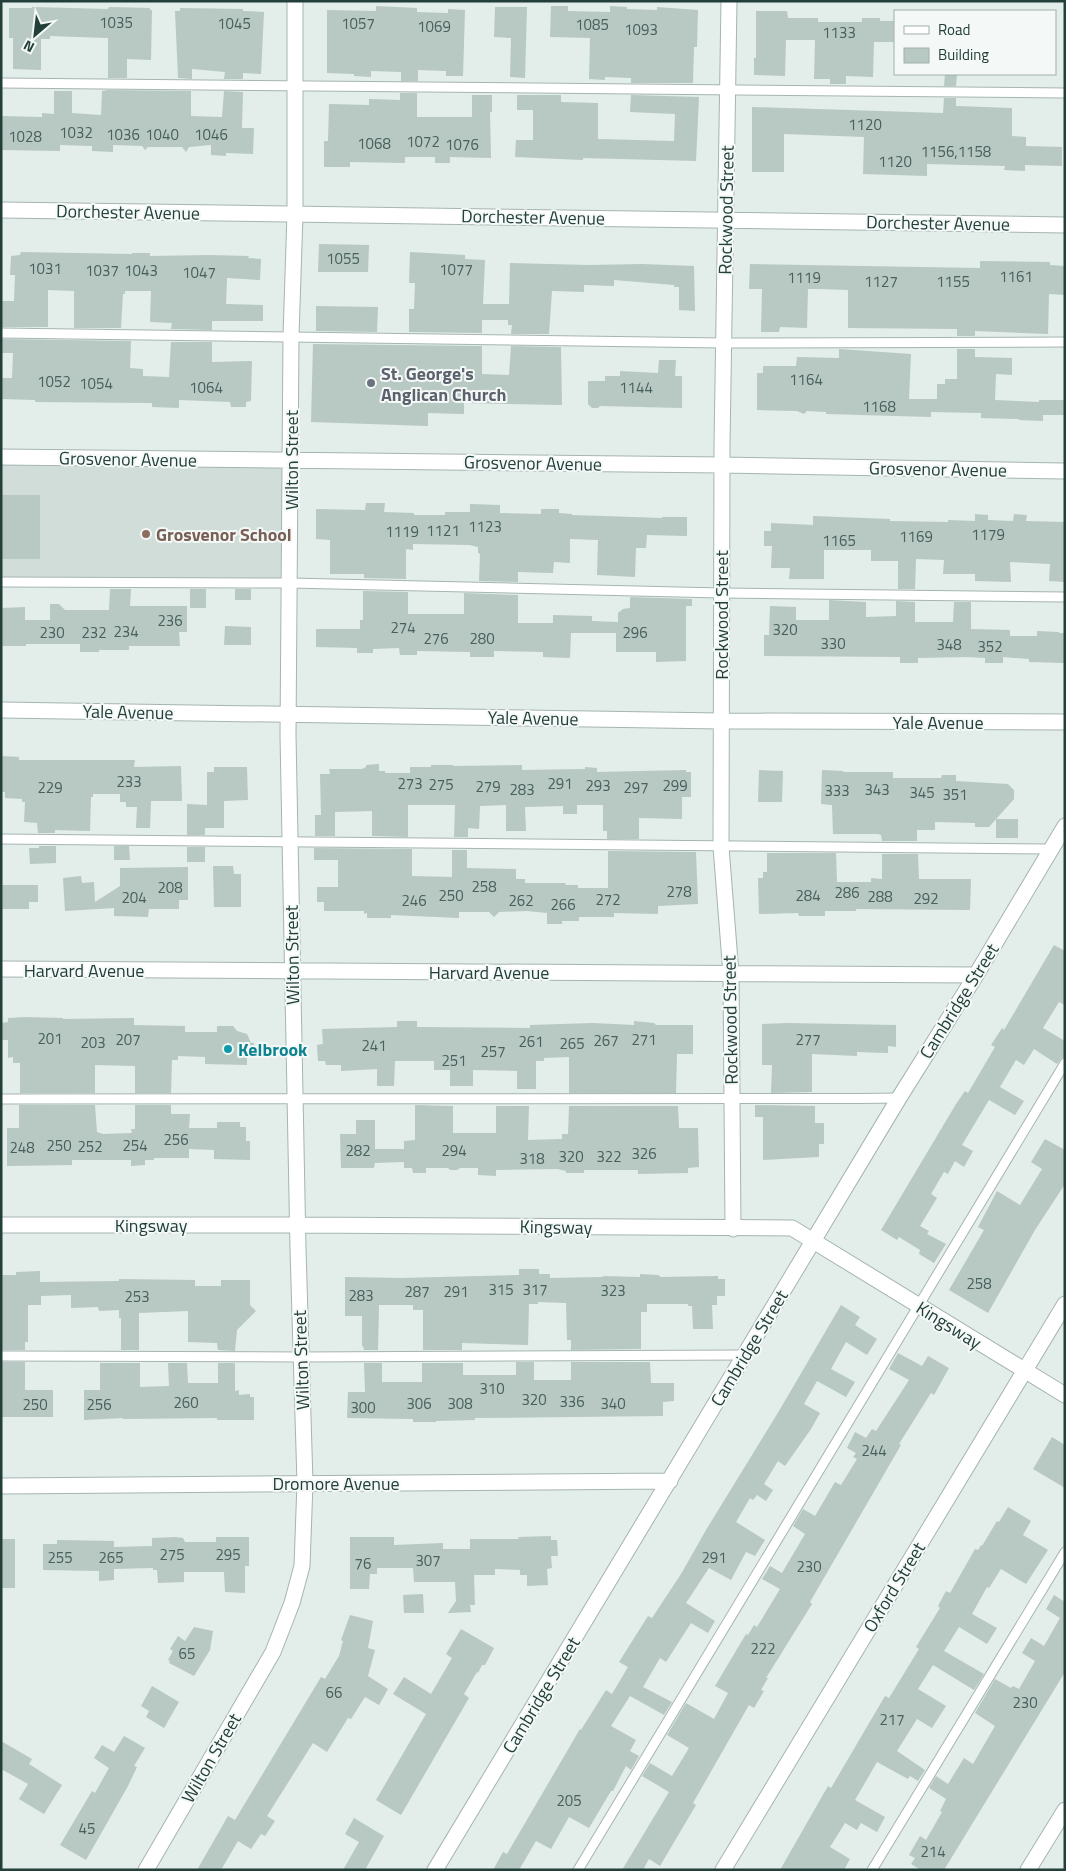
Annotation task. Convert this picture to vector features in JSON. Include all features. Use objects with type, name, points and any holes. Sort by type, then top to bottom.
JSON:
[{"type":"street","name":"Wilton Street","points":[[146,1870],[274,1652],[292,1603],[302,1566],[305,1483],[297,1225],[288,714],[291,336],[295,214],[295,1]]},
{"type":"street","name":"Rockwood Street","points":[[729,1],[727,220],[723,343],[720,847],[731,974],[733,1228]]},
{"type":"street","name":"Dorchester Avenue","points":[[1,210],[1065,226]]},
{"type":"street","name":"Grosvenor Avenue","points":[[1,457],[1065,471]]},
{"type":"street","name":"Yale Avenue","points":[[1,710],[721,721],[1065,722]]},
{"type":"street","name":"Cambridge Street","points":[[435,1870],[899,1098],[976,975],[1065,826]]},
{"type":"street","name":"Harvard Avenue","points":[[1,969],[976,975]]},
{"type":"street","name":"Kingsway","points":[[1,1225],[792,1228],[1065,1395]]},
{"type":"street","name":"Oxford Street","points":[[723,1870],[1065,1304]]},
{"type":"street","name":"Dromore Avenue","points":[[1,1486],[670,1481]]},
{"type":"street","points":[[1028,1870],[1065,1810]]},
{"type":"lane","points":[[1,83],[1065,93]]},
{"type":"lane","points":[[1,334],[291,336],[723,343],[1065,342]]},
{"type":"lane","points":[[1,582],[290,583],[721,593],[1065,598]]},
{"type":"lane","points":[[1,839],[291,840],[720,847],[1051,849]]},
{"type":"lane","points":[[578,1870],[1065,1063]]},
{"type":"lane","points":[[1,1099],[731,1100],[899,1098]]},
{"type":"lane","points":[[1,1356],[300,1357],[745,1354]]},
{"type":"lane","points":[[872,1870],[1065,1552]]},
{"type":"shaded area","name":"Grosvenor School","points":[[1,457],[291,461],[290,583],[1,582]]},
{"type":"building","points":[[376,6],[417,8],[417,12],[448,13],[448,9],[465,10],[463,76],[446,76],[446,71],[418,70],[418,81],[401,81],[401,72],[371,71],[371,77],[327,73],[327,10],[376,11]]},
{"type":"building","points":[[551,6],[568,6],[568,11],[610,12],[610,6],[627,7],[627,9],[657,10],[657,7],[698,10],[697,47],[694,47],[693,83],[631,83],[631,78],[605,77],[605,80],[589,79],[590,38],[550,37]]},
{"type":"building","points":[[495,7],[527,7],[525,78],[510,77],[511,38],[494,37]]},
{"type":"building","points":[[9,8],[150,8],[152,10],[151,60],[127,59],[127,78],[108,78],[108,38],[50,36],[50,39],[41,39],[41,70],[13,69],[13,38],[9,38]]},
{"type":"building","points":[[180,8],[243,9],[243,11],[264,12],[261,74],[243,73],[243,79],[224,79],[225,72],[192,69],[192,79],[178,78],[175,11],[180,11]]},
{"type":"building","points":[[756,11],[787,11],[788,18],[818,18],[818,22],[862,22],[862,18],[880,18],[880,21],[894,21],[894,42],[874,42],[873,77],[846,76],[846,84],[830,84],[830,79],[814,79],[815,40],[786,40],[785,76],[754,75],[754,58],[756,58]]},
{"type":"building","points":[[945,75],[957,75],[956,86],[944,86]]},
{"type":"building","points":[[54,91],[72,91],[72,113],[101,115],[102,91],[191,91],[191,116],[222,117],[224,91],[243,92],[242,128],[254,128],[253,154],[226,153],[226,156],[211,155],[211,145],[189,147],[186,152],[182,147],[148,147],[145,150],[142,146],[113,145],[113,152],[92,151],[92,146],[60,145],[60,151],[1,150],[1,116],[42,117],[42,113],[54,114]]},
{"type":"building","points":[[400,93],[417,93],[417,117],[472,117],[472,95],[492,95],[492,112],[490,112],[491,158],[450,157],[450,163],[435,163],[435,157],[405,157],[405,163],[350,162],[350,167],[324,167],[324,141],[328,141],[329,104],[369,105],[369,99],[400,100]]},
{"type":"building","points":[[517,95],[561,95],[561,102],[598,103],[598,139],[674,141],[675,114],[630,112],[631,95],[699,97],[696,161],[515,157],[516,140],[533,140],[533,110],[517,110]]},
{"type":"building","points":[[944,98],[956,98],[956,106],[1012,108],[1012,136],[1026,137],[1026,146],[1062,147],[1062,166],[1025,165],[1025,171],[1004,170],[1005,166],[927,164],[927,176],[863,174],[864,137],[784,134],[784,172],[752,172],[752,107],[943,113]]},
{"type":"building","points":[[319,244],[369,245],[368,272],[318,272]]},
{"type":"building","points":[[21,252],[150,253],[150,256],[249,256],[248,258],[261,259],[260,280],[227,278],[226,304],[263,305],[263,321],[212,321],[212,330],[171,329],[172,323],[150,322],[151,291],[125,291],[125,294],[123,294],[121,328],[74,328],[74,291],[48,290],[48,327],[1,327],[1,301],[14,301],[15,275],[10,275],[11,256],[20,255]]},
{"type":"building","points":[[410,252],[465,255],[465,259],[485,260],[483,304],[509,304],[510,263],[694,266],[695,311],[679,310],[679,287],[674,287],[674,285],[614,280],[614,286],[584,285],[584,292],[552,291],[549,334],[511,334],[512,325],[508,325],[508,320],[482,320],[482,333],[409,332],[409,309],[414,309],[415,283],[409,283]]},
{"type":"building","points":[[980,261],[1050,262],[1050,265],[1065,266],[1065,295],[1049,294],[1048,334],[975,331],[975,336],[957,336],[957,329],[848,328],[848,290],[819,289],[808,289],[807,328],[780,327],[779,332],[761,332],[762,289],[749,289],[750,264],[980,268]]},
{"type":"building","points":[[316,306],[378,307],[377,332],[316,331]]},
{"type":"building","points":[[1,339],[131,341],[130,368],[143,369],[143,376],[169,377],[171,342],[212,342],[212,362],[252,361],[251,401],[246,402],[246,407],[231,407],[230,402],[179,400],[179,408],[152,407],[152,403],[35,402],[35,400],[1,399],[1,378],[12,378],[13,353],[1,353]]},
{"type":"building","points":[[313,344],[482,346],[482,374],[509,375],[511,346],[561,347],[562,405],[464,403],[464,414],[428,413],[428,426],[311,422]]},
{"type":"building","points":[[839,349],[911,354],[909,399],[937,399],[937,384],[945,384],[945,379],[957,379],[957,349],[975,349],[975,357],[1012,358],[1012,375],[996,374],[995,400],[1039,402],[1039,400],[1065,400],[1065,415],[1043,415],[1043,421],[981,418],[981,413],[931,412],[931,417],[826,414],[826,412],[807,411],[804,414],[797,411],[757,410],[757,373],[763,373],[763,366],[796,366],[797,357],[839,358]]},
{"type":"building","points":[[659,360],[676,360],[675,376],[682,376],[682,408],[600,406],[592,408],[588,404],[588,381],[605,381],[605,376],[620,376],[620,371],[658,373]]},
{"type":"building","points":[[1,495],[40,495],[40,559],[1,559]]},
{"type":"building","points":[[366,503],[385,503],[384,512],[414,513],[414,515],[445,515],[445,512],[470,512],[470,504],[500,505],[500,513],[541,514],[541,509],[559,509],[559,513],[572,515],[687,517],[687,536],[647,535],[646,548],[636,548],[635,577],[597,575],[598,540],[570,539],[570,563],[554,562],[553,573],[518,572],[518,582],[479,581],[480,554],[478,553],[478,547],[469,545],[413,544],[413,550],[406,549],[406,579],[364,578],[364,574],[330,574],[330,540],[316,539],[316,509],[365,510]]},
{"type":"building","points":[[975,514],[988,515],[988,520],[1013,521],[1014,514],[1027,515],[1026,521],[1065,522],[1065,582],[1049,581],[1050,564],[1010,562],[1011,582],[975,581],[975,574],[943,574],[944,560],[916,559],[915,589],[898,589],[898,561],[871,561],[871,550],[824,550],[824,579],[789,579],[790,568],[771,568],[772,546],[764,546],[764,531],[771,531],[771,523],[813,525],[813,516],[890,519],[890,521],[948,522],[948,520],[975,521]]},
{"type":"building","points":[[110,589],[131,589],[130,606],[187,606],[187,632],[179,632],[180,646],[129,646],[129,650],[80,652],[80,644],[1,646],[1,608],[25,607],[25,620],[50,620],[50,604],[59,604],[65,610],[109,610]]},
{"type":"building","points":[[190,589],[206,589],[206,608],[190,608]]},
{"type":"building","points":[[235,589],[251,589],[251,600],[235,600]]},
{"type":"building","points":[[363,591],[408,592],[408,614],[464,614],[464,593],[518,595],[518,623],[553,623],[553,615],[592,616],[592,621],[618,622],[618,613],[623,609],[630,608],[630,597],[692,599],[692,606],[686,606],[686,661],[656,662],[656,652],[616,652],[616,633],[571,633],[570,658],[543,657],[543,652],[494,651],[494,657],[470,657],[470,652],[417,651],[417,655],[400,655],[399,648],[373,649],[373,653],[357,653],[357,648],[316,647],[316,629],[360,629],[360,620],[363,620]]},
{"type":"building","points":[[829,600],[866,602],[866,617],[896,616],[896,601],[915,602],[915,622],[953,622],[954,602],[971,602],[971,629],[1010,630],[1010,636],[1037,636],[1037,631],[1065,633],[1065,663],[1029,662],[1029,659],[1003,657],[1003,663],[985,663],[985,658],[967,657],[918,658],[918,663],[900,663],[900,657],[764,656],[764,635],[769,635],[770,606],[796,607],[796,620],[829,620]]},
{"type":"building","points":[[225,626],[251,627],[251,645],[224,645]]},
{"type":"building","points":[[1,756],[19,757],[19,760],[135,760],[134,767],[181,766],[182,801],[151,801],[150,828],[136,828],[137,807],[126,807],[126,802],[120,802],[120,794],[93,794],[93,797],[91,797],[90,831],[55,830],[55,833],[38,833],[37,823],[24,822],[25,802],[22,802],[22,799],[5,798],[5,792],[1,792]]},
{"type":"building","points":[[379,764],[379,771],[385,771],[385,773],[410,773],[410,767],[431,767],[431,765],[522,765],[522,770],[585,769],[585,767],[597,768],[597,772],[686,770],[686,772],[691,772],[691,797],[682,797],[682,819],[639,818],[639,839],[607,839],[607,831],[603,831],[603,805],[577,805],[577,814],[563,814],[563,806],[525,807],[526,831],[506,831],[506,805],[480,806],[479,829],[468,828],[468,837],[454,837],[455,805],[408,805],[408,837],[372,836],[372,811],[335,812],[335,836],[315,836],[315,815],[321,815],[320,774],[330,774],[329,769],[362,769],[366,765]]},
{"type":"building","points":[[214,767],[247,767],[248,800],[224,801],[224,828],[205,828],[205,835],[187,835],[187,804],[207,805],[207,772],[214,772]]},
{"type":"building","points":[[759,770],[783,771],[782,802],[758,802]]},
{"type":"building","points":[[822,770],[893,772],[893,778],[941,778],[942,775],[956,775],[956,781],[1008,784],[1014,790],[1014,799],[989,827],[975,827],[975,823],[935,822],[935,830],[917,830],[917,841],[882,841],[881,835],[878,834],[833,834],[832,805],[821,804]]},
{"type":"building","points":[[996,819],[1018,819],[1018,838],[996,838]]},
{"type":"building","points":[[39,846],[56,846],[56,863],[30,864],[29,848],[39,848]]},
{"type":"building","points":[[114,846],[129,846],[130,860],[114,860]]},
{"type":"building","points":[[187,847],[205,847],[205,862],[187,862]]},
{"type":"building","points":[[314,848],[412,849],[412,876],[452,877],[452,850],[467,850],[467,868],[516,869],[516,879],[525,879],[525,883],[565,883],[566,885],[578,885],[578,888],[608,888],[608,851],[696,852],[698,904],[658,906],[658,914],[614,913],[614,917],[579,917],[579,921],[562,921],[562,924],[547,924],[547,913],[527,911],[499,912],[494,917],[489,912],[459,912],[459,918],[391,915],[391,918],[367,918],[367,913],[364,914],[364,911],[324,911],[324,902],[317,902],[317,887],[338,887],[338,860],[314,860]]},
{"type":"building","points":[[767,853],[836,853],[837,882],[871,882],[871,878],[882,879],[882,854],[918,854],[919,879],[971,879],[970,910],[856,909],[856,911],[825,911],[825,916],[799,916],[798,913],[759,914],[758,878],[763,878],[763,872],[767,872]]},
{"type":"building","points":[[213,866],[233,866],[234,874],[241,874],[241,907],[214,907]]},
{"type":"building","points":[[188,867],[188,900],[179,900],[179,909],[149,909],[148,917],[114,916],[114,908],[65,911],[63,878],[81,876],[82,883],[94,882],[95,902],[120,886],[120,868]]},
{"type":"building","points":[[2,885],[38,885],[38,902],[29,902],[29,909],[2,909]]},
{"type":"building","points":[[1054,945],[1065,951],[1065,1005],[1059,1002],[1043,1028],[1065,1041],[1065,1057],[1057,1064],[1034,1049],[1024,1065],[1016,1060],[1000,1087],[1024,1101],[1015,1115],[989,1100],[962,1145],[973,1151],[964,1167],[955,1161],[948,1174],[944,1172],[931,1194],[937,1198],[920,1226],[929,1231],[927,1234],[946,1244],[934,1263],[919,1254],[920,1250],[899,1237],[897,1240],[881,1230],[956,1104],[965,1091],[968,1093],[995,1047],[991,1045],[1002,1028],[1004,1030]]},
{"type":"building","points":[[8,1018],[63,1019],[134,1018],[134,1025],[185,1026],[185,1032],[217,1032],[217,1026],[233,1026],[237,1031],[247,1034],[251,1043],[254,1043],[254,1056],[247,1056],[247,1065],[205,1064],[205,1057],[178,1056],[178,1060],[172,1060],[171,1093],[135,1093],[135,1066],[95,1065],[95,1093],[20,1093],[20,1063],[13,1063],[13,1057],[8,1058],[8,1040],[1,1040],[1,1023],[8,1022]]},
{"type":"building","points":[[397,1021],[417,1021],[417,1027],[530,1028],[530,1025],[593,1023],[634,1025],[634,1021],[654,1023],[656,1025],[693,1025],[693,1054],[677,1054],[676,1093],[569,1093],[569,1057],[544,1058],[544,1061],[536,1061],[536,1089],[517,1089],[517,1071],[473,1070],[473,1086],[450,1086],[450,1070],[434,1070],[434,1061],[395,1061],[394,1086],[377,1086],[377,1069],[341,1071],[341,1065],[326,1065],[325,1061],[318,1061],[317,1045],[323,1044],[322,1029],[397,1027]]},
{"type":"building","points":[[762,1024],[896,1025],[896,1047],[888,1046],[888,1053],[857,1052],[857,1056],[812,1054],[812,1092],[771,1093],[772,1065],[762,1065]]},
{"type":"building","points":[[19,1105],[95,1105],[97,1132],[103,1134],[132,1133],[131,1129],[135,1129],[135,1105],[171,1105],[171,1114],[190,1114],[189,1128],[217,1128],[217,1122],[240,1122],[240,1127],[246,1127],[246,1141],[250,1141],[250,1160],[214,1159],[214,1150],[189,1149],[189,1158],[154,1158],[154,1160],[145,1160],[145,1165],[131,1166],[131,1160],[72,1160],[72,1165],[7,1166],[7,1128],[19,1128]]},
{"type":"building","points":[[415,1105],[453,1106],[453,1133],[496,1133],[496,1106],[529,1106],[528,1140],[562,1139],[562,1134],[568,1134],[569,1106],[678,1106],[679,1128],[698,1128],[699,1167],[688,1168],[688,1173],[638,1174],[638,1170],[584,1170],[584,1173],[566,1173],[566,1171],[557,1169],[496,1170],[496,1176],[478,1175],[478,1168],[450,1170],[448,1168],[426,1168],[426,1173],[413,1173],[412,1168],[404,1168],[404,1162],[375,1163],[374,1168],[341,1168],[340,1134],[356,1134],[356,1120],[375,1120],[375,1149],[404,1149],[404,1141],[415,1140]]},
{"type":"building","points":[[755,1105],[815,1106],[815,1123],[824,1123],[824,1144],[819,1144],[819,1157],[763,1160],[763,1117],[755,1117]]},
{"type":"building","points":[[1045,1139],[1065,1150],[1065,1184],[1035,1230],[988,1313],[949,1290],[984,1230],[978,1227],[997,1191],[1020,1205],[1042,1169],[1031,1162]]},
{"type":"building","points":[[519,1269],[539,1269],[539,1274],[550,1274],[550,1278],[640,1277],[640,1274],[658,1275],[661,1277],[718,1276],[718,1279],[725,1279],[725,1296],[717,1296],[717,1305],[712,1305],[713,1329],[693,1329],[692,1306],[688,1306],[688,1304],[647,1304],[647,1312],[641,1312],[641,1349],[571,1350],[571,1340],[567,1340],[566,1303],[538,1302],[538,1304],[529,1304],[528,1345],[462,1343],[462,1350],[423,1350],[423,1310],[413,1310],[413,1305],[379,1305],[378,1350],[364,1350],[362,1346],[362,1316],[345,1316],[345,1277],[400,1278],[519,1275]]},
{"type":"building","points":[[40,1271],[40,1282],[119,1281],[119,1279],[195,1280],[195,1286],[221,1286],[221,1280],[250,1280],[250,1305],[256,1311],[237,1330],[235,1351],[218,1350],[217,1343],[188,1342],[188,1311],[139,1313],[139,1350],[121,1350],[121,1318],[119,1318],[119,1310],[99,1311],[98,1307],[71,1308],[71,1295],[41,1296],[41,1305],[28,1305],[28,1342],[25,1342],[25,1350],[1,1350],[1,1275],[16,1275],[16,1272]]},
{"type":"building","points":[[841,1305],[860,1317],[855,1325],[877,1339],[867,1355],[846,1342],[831,1369],[855,1382],[846,1397],[817,1381],[804,1404],[820,1413],[811,1429],[785,1466],[778,1461],[764,1484],[773,1490],[766,1501],[757,1495],[753,1500],[750,1498],[736,1522],[765,1540],[755,1556],[746,1552],[731,1580],[709,1568],[686,1603],[715,1621],[708,1633],[691,1623],[666,1662],[660,1658],[643,1687],[672,1702],[664,1715],[630,1696],[611,1726],[636,1740],[630,1751],[639,1756],[631,1770],[626,1766],[613,1791],[611,1791],[589,1828],[569,1817],[551,1849],[536,1841],[519,1870],[493,1870],[503,1852],[507,1854],[580,1729],[606,1690],[612,1694],[628,1667],[619,1662],[648,1616],[652,1618],[681,1574]]},
{"type":"building","points":[[898,1353],[922,1366],[928,1356],[949,1368],[934,1395],[931,1393],[899,1444],[901,1445],[810,1602],[812,1604],[766,1678],[768,1678],[761,1690],[764,1691],[754,1708],[749,1705],[693,1803],[696,1805],[660,1866],[649,1859],[643,1870],[622,1870],[669,1792],[642,1776],[650,1763],[672,1776],[689,1748],[667,1735],[686,1703],[714,1719],[728,1693],[715,1686],[746,1634],[748,1635],[754,1625],[757,1627],[780,1589],[762,1579],[770,1566],[782,1573],[805,1534],[793,1526],[803,1509],[815,1516],[835,1482],[841,1485],[857,1459],[853,1457],[856,1453],[847,1448],[855,1432],[866,1438],[872,1429],[876,1431],[909,1380],[889,1369]]},
{"type":"building","points":[[1,1362],[25,1362],[25,1390],[53,1390],[53,1417],[1,1417]]},
{"type":"building","points":[[516,1362],[534,1362],[534,1380],[571,1380],[571,1362],[650,1362],[651,1383],[674,1383],[674,1401],[663,1402],[663,1416],[475,1418],[475,1420],[436,1422],[413,1422],[413,1419],[347,1418],[348,1392],[365,1392],[364,1363],[382,1363],[382,1382],[422,1382],[422,1363],[463,1363],[463,1375],[516,1375]]},
{"type":"building","points":[[100,1363],[140,1363],[140,1387],[169,1386],[168,1363],[187,1363],[188,1383],[218,1383],[218,1363],[235,1363],[235,1391],[239,1390],[239,1395],[250,1394],[250,1397],[254,1397],[254,1420],[123,1418],[84,1420],[84,1390],[100,1390]]},
{"type":"building","points":[[1052,1437],[1065,1445],[1065,1488],[1033,1469]]},
{"type":"building","points":[[1008,1507],[1031,1521],[1023,1535],[1048,1550],[1026,1584],[1001,1569],[989,1588],[987,1587],[972,1614],[997,1628],[987,1644],[959,1627],[944,1651],[984,1674],[974,1690],[933,1665],[918,1689],[946,1706],[932,1728],[917,1719],[897,1751],[925,1770],[918,1781],[910,1776],[908,1779],[877,1762],[855,1800],[885,1817],[877,1832],[861,1823],[857,1830],[845,1823],[830,1847],[850,1859],[844,1870],[780,1870],[828,1786],[831,1788],[885,1696],[889,1698],[919,1649],[916,1647],[940,1608],[938,1606],[946,1591],[950,1593],[975,1549],[978,1550],[982,1546]]},
{"type":"building","points":[[551,1536],[551,1540],[557,1540],[558,1556],[551,1556],[552,1568],[547,1569],[548,1585],[527,1586],[527,1575],[520,1575],[520,1570],[495,1569],[495,1575],[474,1575],[475,1605],[470,1605],[471,1612],[448,1613],[456,1601],[455,1582],[414,1582],[413,1568],[377,1568],[377,1574],[370,1574],[369,1589],[350,1589],[350,1537],[394,1537],[394,1545],[443,1543],[443,1549],[470,1549],[470,1539],[519,1539],[518,1537]]},
{"type":"building","points":[[216,1537],[249,1537],[249,1566],[245,1566],[245,1593],[225,1592],[224,1572],[184,1572],[184,1582],[158,1583],[157,1570],[153,1570],[153,1568],[114,1569],[114,1580],[99,1581],[99,1571],[43,1570],[43,1544],[57,1544],[57,1540],[114,1541],[114,1547],[152,1546],[152,1538],[183,1538],[185,1542],[216,1542]]},
{"type":"building","points":[[1,1539],[15,1539],[15,1588],[1,1588]]},
{"type":"building","points":[[423,1594],[424,1613],[404,1613],[403,1595]]},
{"type":"building","points":[[1054,1595],[1065,1602],[1065,1672],[944,1870],[921,1870],[911,1864],[915,1858],[909,1855],[920,1836],[926,1840],[942,1812],[940,1811],[946,1799],[929,1788],[936,1776],[948,1784],[964,1758],[973,1764],[995,1726],[975,1713],[995,1679],[1011,1688],[1013,1686],[1019,1689],[1035,1661],[1022,1653],[1031,1638],[1044,1646],[1060,1618],[1046,1609]]},
{"type":"building","points":[[350,1615],[373,1621],[368,1648],[375,1650],[368,1676],[388,1689],[379,1705],[365,1697],[351,1719],[348,1718],[327,1752],[313,1743],[267,1816],[275,1821],[265,1836],[261,1834],[251,1849],[238,1841],[221,1870],[197,1870],[228,1816],[235,1820],[321,1677],[325,1679],[339,1656],[343,1641],[341,1640]]},
{"type":"building","points":[[194,1627],[213,1631],[210,1650],[194,1676],[169,1663],[170,1661],[168,1660],[173,1651],[170,1649],[178,1636],[185,1641]]},
{"type":"building","points":[[461,1629],[494,1648],[485,1665],[482,1665],[464,1694],[469,1698],[401,1815],[376,1800],[426,1714],[393,1694],[404,1677],[431,1694],[452,1658],[446,1654]]},
{"type":"building","points":[[152,1686],[179,1702],[164,1728],[146,1717],[149,1711],[141,1706]]},
{"type":"building","points":[[124,1736],[145,1748],[134,1766],[137,1767],[128,1786],[86,1860],[60,1845],[92,1791],[95,1793],[109,1768],[94,1758],[102,1745],[114,1752]]},
{"type":"building","points":[[1,1741],[32,1759],[29,1764],[62,1785],[44,1814],[19,1799],[28,1784],[1,1769]]},
{"type":"building","points":[[354,1818],[384,1836],[365,1870],[343,1870],[359,1842],[345,1834]]},
{"type":"place","name":"St. George's Anglican Church","points":[[371,383]]},
{"type":"place","name":"Grosvenor School","points":[[146,534]]},
{"type":"place","name":"Kelbrook","points":[[228,1049]]}]
